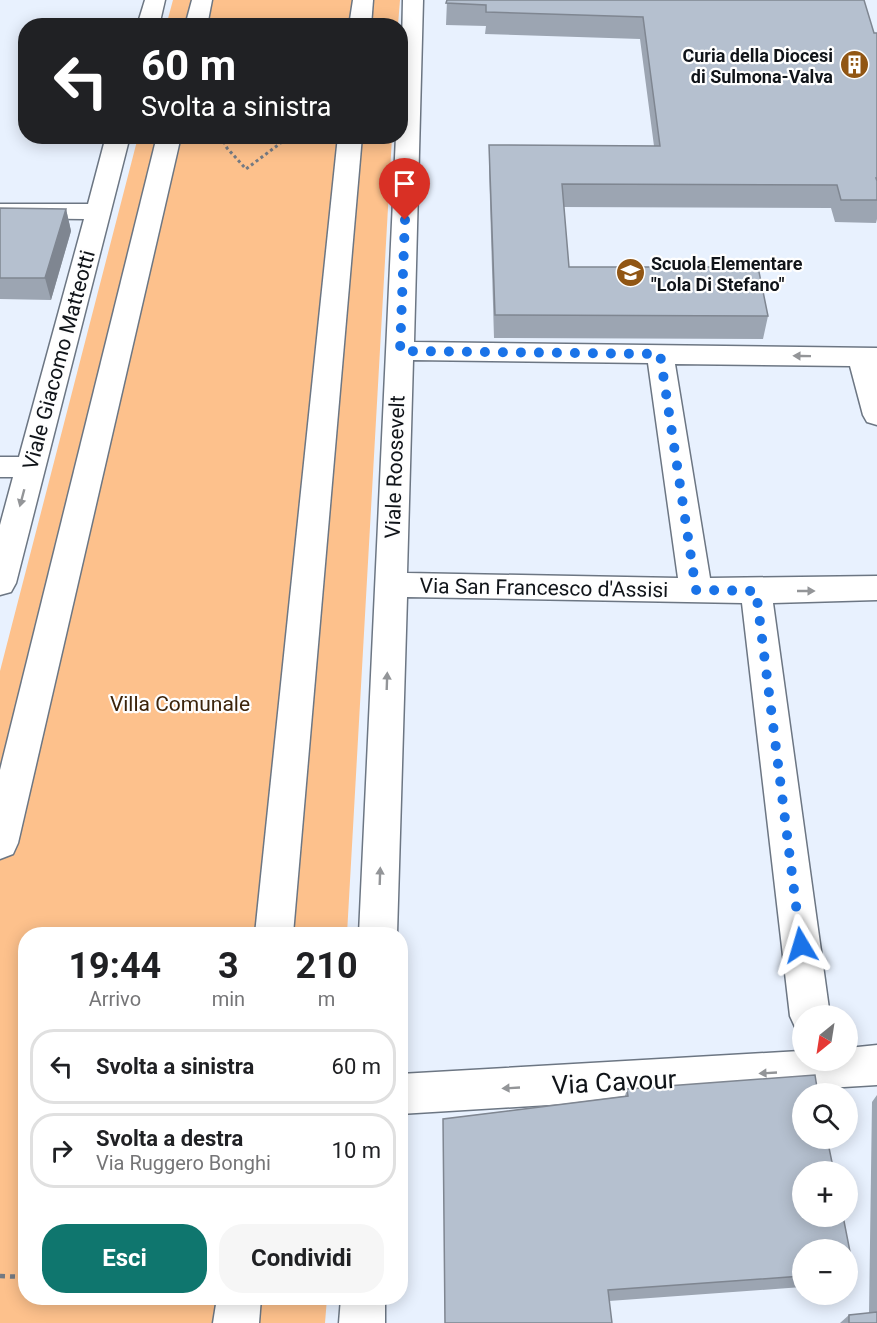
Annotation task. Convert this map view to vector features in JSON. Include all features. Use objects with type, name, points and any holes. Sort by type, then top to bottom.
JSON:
[{"type":"street","points":[[150,18],[155,0]]},
{"type":"street","points":[[198,18],[202,0]]},
{"type":"street","points":[[361,18],[363,0]]},
{"type":"street","name":"Viale Roosevelt","points":[[408,135],[413,0]]},
{"type":"street","name":"Viale Giacomo Matteotti","points":[[0,583],[116,144]]},
{"type":"street","points":[[0,843],[167,144]]},
{"type":"street","points":[[275,927],[349,144]]},
{"type":"street","name":"Viale Roosevelt","points":[[378,927],[408,144]]},
{"type":"street","points":[[0,211],[98,212]]},
{"type":"street","points":[[400,351],[869,357],[877,415]]},
{"type":"street","points":[[660,354],[696,590]]},
{"type":"street","points":[[0,466],[31,467]]},
{"type":"street","name":"Via San Francesco d'Assisi","points":[[391,585],[756,591],[877,588]]},
{"type":"street","points":[[756,591],[809,1005]]},
{"type":"street","name":"Via Cavour","points":[[858,1065],[877,1065]]},
{"type":"street","name":"Via Cavour","points":[[408,1093],[792,1067]]},
{"type":"street","points":[[236,1323],[238,1305]]},
{"type":"street","points":[[363,1305],[363,1323]]},
{"type":"path","points":[[225,144],[246,169],[281,144]]},
{"type":"path","points":[[0,1276],[18,1277]]},
{"type":"green space","points":[[173,0],[400,0],[399,18],[168,18]]},
{"type":"green space","name":"Villa Comunale","points":[[136,144],[392,144],[347,927],[18,927],[18,1305],[326,1305],[325,1323],[0,1323],[0,671]]},
{"type":"building","points":[[447,0],[864,0],[874,33],[877,33],[877,200],[841,200],[837,185],[562,184],[569,267],[758,267],[768,316],[495,315],[489,145],[660,146],[643,17],[486,12],[486,5],[446,3]]},
{"type":"building","points":[[0,208],[66,209],[45,278],[0,278]]},
{"type":"building","points":[[815,1075],[816,1083],[792,1083],[792,1149],[829,1149],[832,1161],[792,1161],[792,1227],[845,1227],[848,1239],[792,1239],[792,1277],[608,1290],[612,1323],[445,1323],[443,1119],[628,1096],[627,1089]]},
{"type":"building","points":[[877,1312],[877,1323],[849,1323],[849,1315]]},
{"type":"place","name":"Curia della Diocesi di Sulmona-Valva","points":[[854,65]]},
{"type":"place","name":"Scuola Elementare \"Lola Di Stefano\"","points":[[630,273]]},
{"type":"route","points":[[405,220],[400,351],[660,354],[696,590],[756,591],[801,945]]}]
